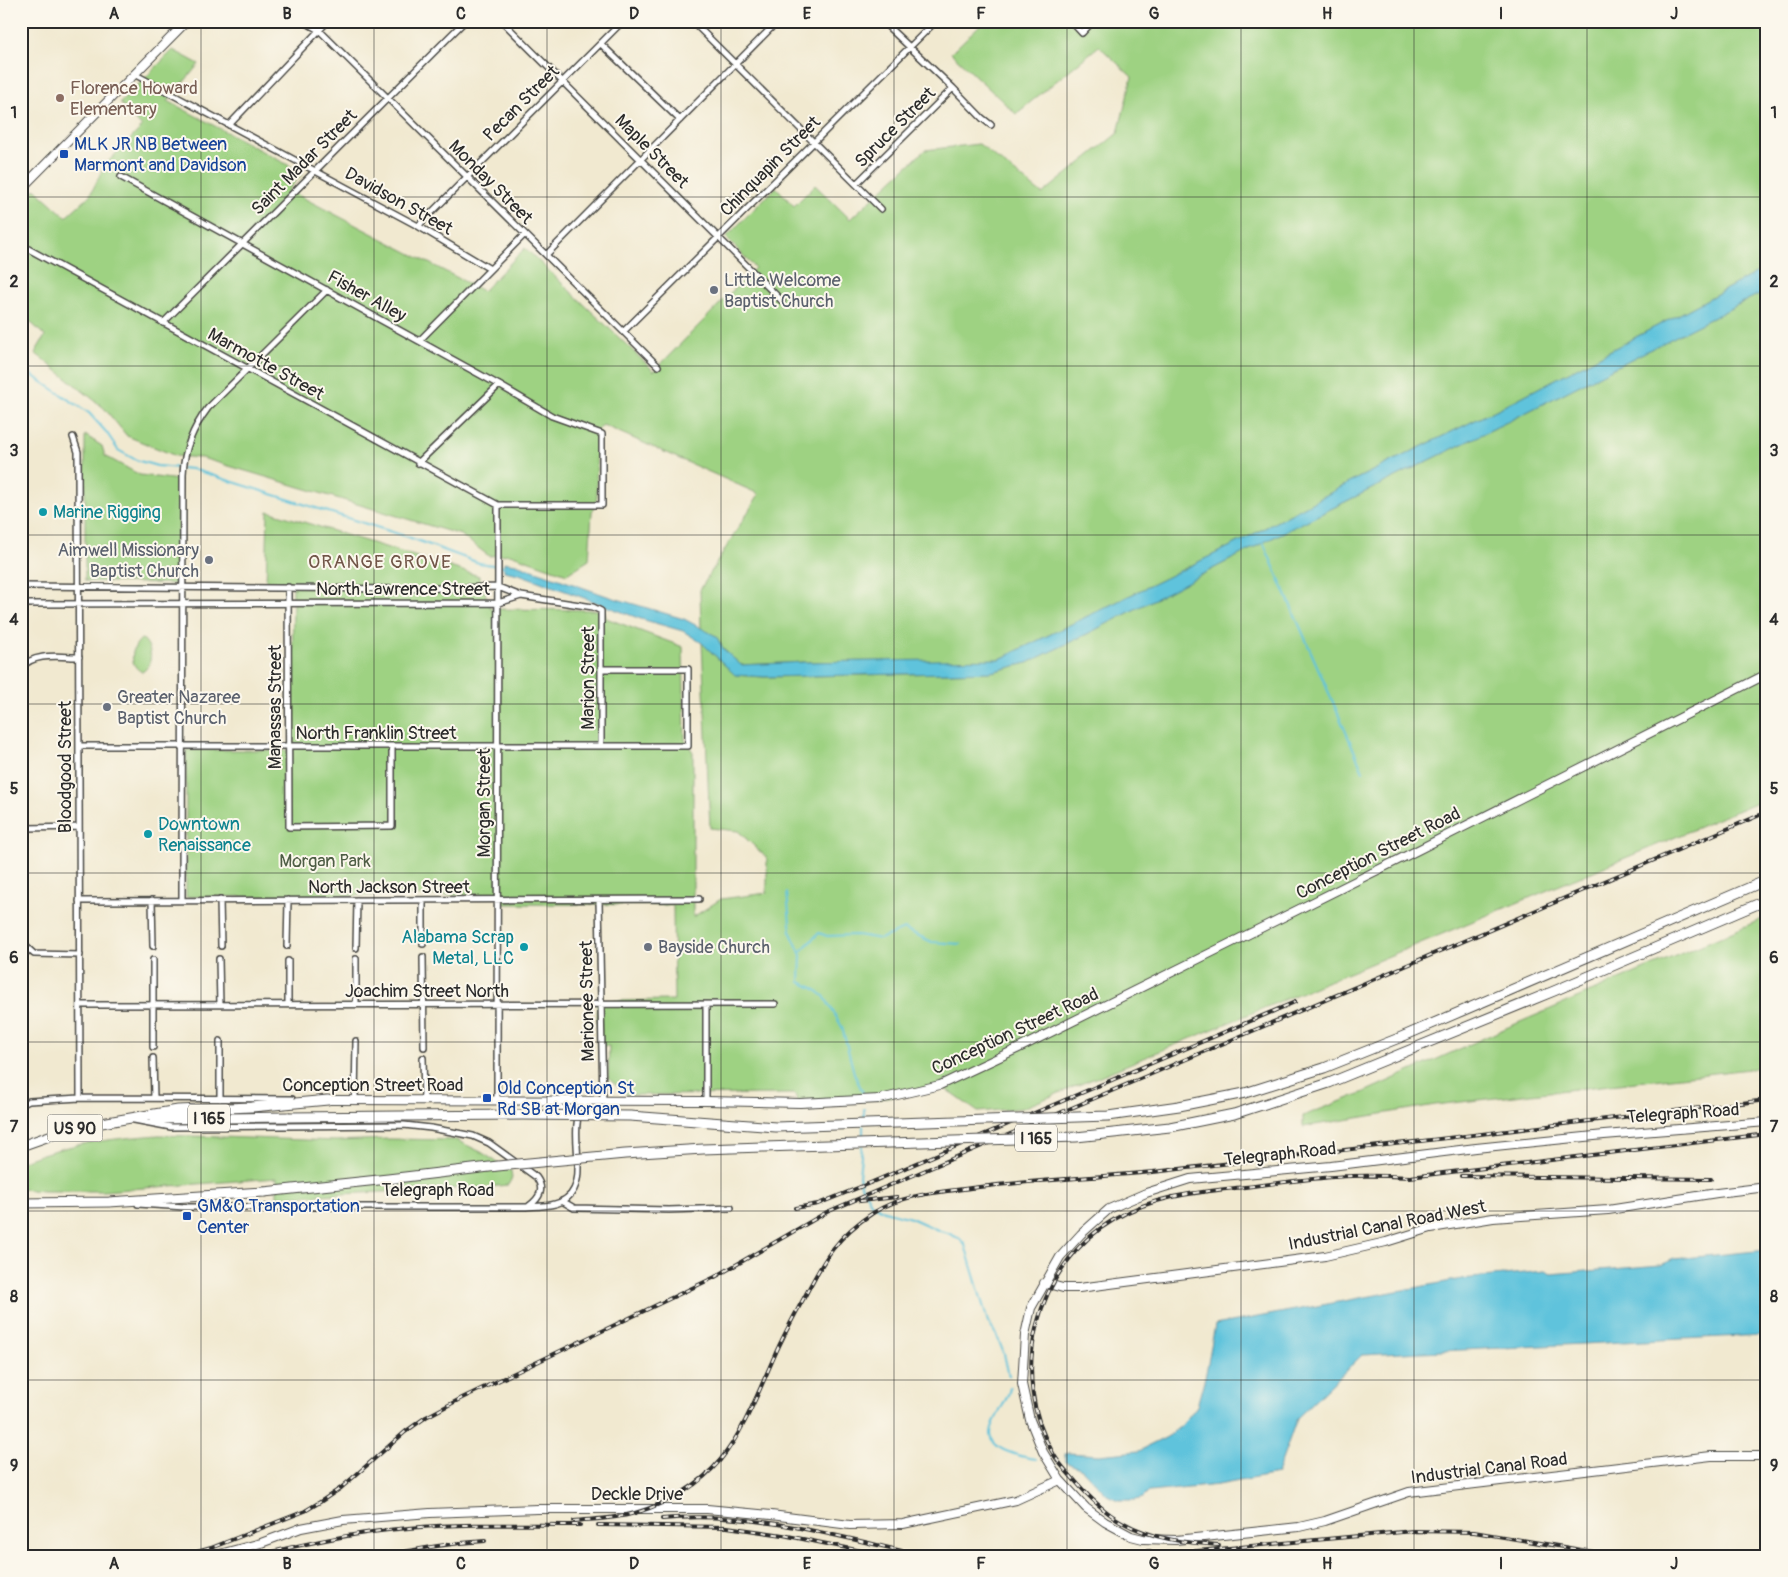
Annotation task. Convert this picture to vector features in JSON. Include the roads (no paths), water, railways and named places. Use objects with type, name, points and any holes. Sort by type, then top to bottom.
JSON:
[{"type":"highway","name":"I 165","points":[[129,1119],[522,1115],[630,1116],[796,1126],[1108,1116],[1179,1106],[1245,1093],[1324,1068],[1399,1038],[1767,880]]},
{"type":"highway","name":"I 165","points":[[108,1202],[264,1192],[625,1154],[703,1149],[1076,1137],[1170,1127],[1234,1114],[1329,1083],[1554,992],[1767,900]]},
{"type":"highway","points":[[129,1119],[178,1110],[252,1107],[328,1100]]},
{"type":"highway","name":"US 90","points":[[22,1146],[72,1128],[129,1119]]},
{"type":"highway","name":"Telegraph Road","points":[[21,1203],[108,1202]]},
{"type":"street","points":[[21,189],[187,21]]},
{"type":"street","name":"Monday Street","points":[[303,21],[319,30],[658,366]]},
{"type":"street","points":[[229,125],[328,21]]},
{"type":"street","name":"Saint Madar Street","points":[[163,323],[465,21]]},
{"type":"street","name":"Maple Street","points":[[502,21],[782,301]]},
{"type":"street","name":"Pecan Street","points":[[418,226],[622,21]]},
{"type":"street","points":[[692,21],[881,209]]},
{"type":"street","points":[[546,255],[778,21]]},
{"type":"street","points":[[882,21],[991,125]]},
{"type":"street","name":"Chinquapin Street","points":[[624,331],[936,21]]},
{"type":"street","points":[[1071,21],[1082,32],[1093,21]]},
{"type":"street","points":[[601,44],[680,120]]},
{"type":"street","name":"Davidson Street","points":[[134,74],[418,226],[490,269]]},
{"type":"street","name":"Spruce Street","points":[[856,184],[953,88]]},
{"type":"street","name":"Fisher Alley","points":[[120,177],[552,416],[602,434],[602,505],[498,505]]},
{"type":"street","points":[[419,341],[525,234]]},
{"type":"street","name":"Marmotte Street","points":[[21,245],[498,505]]},
{"type":"street","points":[[182,900],[183,474],[187,446],[200,419],[208,408],[327,290]]},
{"type":"street","points":[[418,463],[498,385]]},
{"type":"street","name":"Bloodgood Street","points":[[73,437],[78,452],[80,1098]]},
{"type":"street","name":"Morgan Street","points":[[497,1101],[498,505]]},
{"type":"street","name":"North Lawrence Street","points":[[21,586],[398,589],[498,587],[521,596]]},
{"type":"street","name":"Manassas Street","points":[[288,587],[289,827],[392,826],[392,747]]},
{"type":"street","name":"North Lawrence Street","points":[[21,604],[79,602],[498,603],[521,596]]},
{"type":"street","name":"Marion Street","points":[[521,596],[593,607],[601,610],[602,746]]},
{"type":"street","points":[[21,668],[31,660],[41,657],[79,657]]},
{"type":"street","name":"North Franklin Street","points":[[79,746],[688,746],[688,669],[602,669]]},
{"type":"street","name":"Conception Street Road","points":[[21,1105],[29,1101],[80,1098],[800,1103],[880,1099],[940,1085],[1347,886],[1767,674]]},
{"type":"street","points":[[21,817],[25,821],[27,828],[21,838]]},
{"type":"street","points":[[27,828],[79,827]]},
{"type":"street","name":"North Jackson Street","points":[[80,901],[699,899]]},
{"type":"street","points":[[152,900],[153,946]]},
{"type":"street","points":[[220,900],[220,946]]},
{"type":"street","points":[[287,946],[288,900]]},
{"type":"street","points":[[356,948],[357,900]]},
{"type":"street","points":[[423,900],[423,944]]},
{"type":"street","name":"Marionee Street","points":[[599,900],[603,1102]]},
{"type":"street","points":[[21,942],[34,954],[80,955]]},
{"type":"street","points":[[423,957],[424,1047]]},
{"type":"street","points":[[220,958],[220,1005]]},
{"type":"street","points":[[356,959],[356,1004]]},
{"type":"street","points":[[153,960],[153,1047]]},
{"type":"street","points":[[288,960],[288,1004]]},
{"type":"street","name":"Joachim Street North","points":[[80,1005],[775,1004]]},
{"type":"street","points":[[706,1005],[706,1101]]},
{"type":"street","points":[[355,1100],[356,1041]]},
{"type":"street","points":[[220,1042],[220,1099]]},
{"type":"street","points":[[154,1058],[154,1098]]},
{"type":"street","points":[[423,1058],[424,1100]]},
{"type":"street","points":[[545,1101],[557,1104],[567,1110],[577,1126]]},
{"type":"street","points":[[562,1201],[572,1193],[577,1181],[577,1126],[580,1110],[591,1101]]},
{"type":"street","points":[[129,1119],[171,1127],[404,1125],[455,1132],[473,1136],[489,1143],[536,1177],[540,1182],[540,1195],[538,1199],[526,1207]]},
{"type":"street","name":"Telegraph Road","points":[[1060,1480],[1045,1457],[1030,1420],[1022,1384],[1025,1335],[1031,1308],[1060,1257],[1081,1234],[1109,1209],[1146,1193],[1190,1179],[1332,1166],[1476,1148],[1604,1135],[1767,1122]]},
{"type":"street","name":"Industrial Canal Road West","points":[[1044,1283],[1063,1288],[1079,1288],[1325,1256],[1386,1242],[1431,1228],[1493,1218],[1608,1210],[1767,1187]]},
{"type":"street","name":"Telegraph Road","points":[[108,1202],[185,1207],[526,1207],[550,1205],[562,1201],[574,1208],[670,1210],[731,1208]]},
{"type":"street","name":"Industrial Canal Road","points":[[1060,1480],[1086,1508],[1105,1522],[1131,1536],[1170,1540],[1306,1526],[1409,1492],[1710,1456],[1767,1456]]},
{"type":"street","name":"Deckle Drive","points":[[212,1556],[262,1543],[301,1528],[324,1523],[430,1513],[538,1509],[707,1509],[850,1525],[903,1524],[1016,1500],[1033,1494],[1060,1480]]},
{"type":"water","points":[[1767,267],[1767,290],[1513,419],[1280,534],[1091,632],[1027,663],[991,672],[764,677],[735,675],[702,643],[683,631],[641,619],[519,574],[504,571],[504,562],[516,564],[607,596],[684,619],[716,636],[724,650],[741,665],[805,662],[1000,659],[1235,544],[1360,477],[1506,405]]},
{"type":"water","points":[[1767,1250],[1767,1337],[1762,1335],[1362,1355],[1297,1418],[1277,1474],[1218,1485],[1149,1492],[1143,1498],[1118,1500],[1107,1495],[1082,1469],[1065,1462],[1065,1454],[1068,1453],[1099,1455],[1139,1451],[1167,1437],[1182,1425],[1197,1406],[1206,1373],[1215,1325],[1462,1279],[1545,1271],[1551,1274],[1661,1265],[1674,1259]]},
{"type":"waterway","points":[[21,368],[89,413],[107,433],[118,450],[136,460],[157,466],[192,469],[408,537],[479,563],[506,567]]},
{"type":"waterway","points":[[1263,542],[1363,771]]},
{"type":"waterway","points":[[787,893],[791,933],[801,955],[800,982],[824,996],[842,1027],[854,1073],[863,1093]]},
{"type":"waterway","points":[[800,952],[819,933],[827,936],[857,935],[880,939],[904,929],[932,942],[961,944]]},
{"type":"waterway","points":[[864,1109],[864,1121]]},
{"type":"waterway","points":[[863,1126],[863,1141]]},
{"type":"waterway","points":[[862,1146],[859,1176],[861,1185],[871,1203],[884,1211],[911,1218],[948,1233],[960,1239],[965,1245],[988,1322],[997,1336],[1004,1354],[1009,1376]]},
{"type":"waterway","points":[[1010,1388],[994,1422],[991,1431],[992,1438],[996,1445],[1006,1451],[1036,1459]]},
{"type":"railway","points":[[183,1556],[211,1548],[305,1511],[341,1488],[405,1432],[426,1417],[715,1277],[827,1212],[1767,812]]},
{"type":"railway","points":[[795,1208],[818,1204],[870,1183],[1295,1002]]},
{"type":"railway","points":[[574,1521],[612,1518],[635,1513],[665,1502],[689,1488],[709,1472],[725,1454],[739,1433],[777,1349],[825,1260],[850,1230],[873,1213],[898,1201],[924,1194],[979,1187],[1162,1171],[1767,1100]]},
{"type":"railway","points":[[1219,1545],[1194,1543],[1157,1536],[1133,1528],[1115,1518],[1092,1499],[1061,1466],[1040,1424],[1032,1391],[1032,1358],[1037,1325],[1048,1293],[1065,1264],[1087,1239],[1130,1211],[1162,1200],[1195,1193],[1325,1178],[1367,1176],[1410,1177],[1767,1134]]},
{"type":"railway","points":[[1461,1176],[1711,1179]]},
{"type":"railway","points":[[860,1201],[897,1197]]},
{"type":"railway","points":[[662,1519],[695,1517],[761,1522],[794,1527],[924,1556]]},
{"type":"railway","points":[[256,1556],[370,1532],[430,1526],[580,1525]]},
{"type":"railway","points":[[598,1525],[727,1527],[783,1535],[886,1556]]},
{"type":"railway","points":[[1143,1556],[1413,1531],[1474,1532],[1617,1556]]},
{"type":"railway","points":[[386,1556],[436,1546],[485,1541]]},
{"type":"railway","points":[[1113,1554],[1150,1551]]},
{"type":"place","name":"Florence Howard Elementary","points":[[60,98]]},
{"type":"place","name":"MLK JR NB Between Marmont and Davidson","points":[[64,154]]},
{"type":"place","name":"Little Welcome Baptist Church","points":[[714,290]]},
{"type":"place","name":"Marine Rigging","points":[[43,512]]},
{"type":"place","name":"Aimwell Missionary Baptist Church","points":[[209,560]]},
{"type":"place","name":"Greater Nazaree Baptist Church","points":[[107,707]]},
{"type":"place","name":"Downtown Renaissance","points":[[148,834]]},
{"type":"place","name":"Alabama Scrap Metal, LLC","points":[[524,947]]},
{"type":"place","name":"Bayside Church","points":[[648,947]]},
{"type":"place","name":"Old Conception St Rd SB at Morgan","points":[[487,1098]]},
{"type":"place","name":"GM&O Transportation Center","points":[[187,1216]]},
{"type":"district","name":"ORANGE GROVE","points":[[380,561]]},
{"type":"park label","name":"Morgan Park","points":[[325,861]]}]
